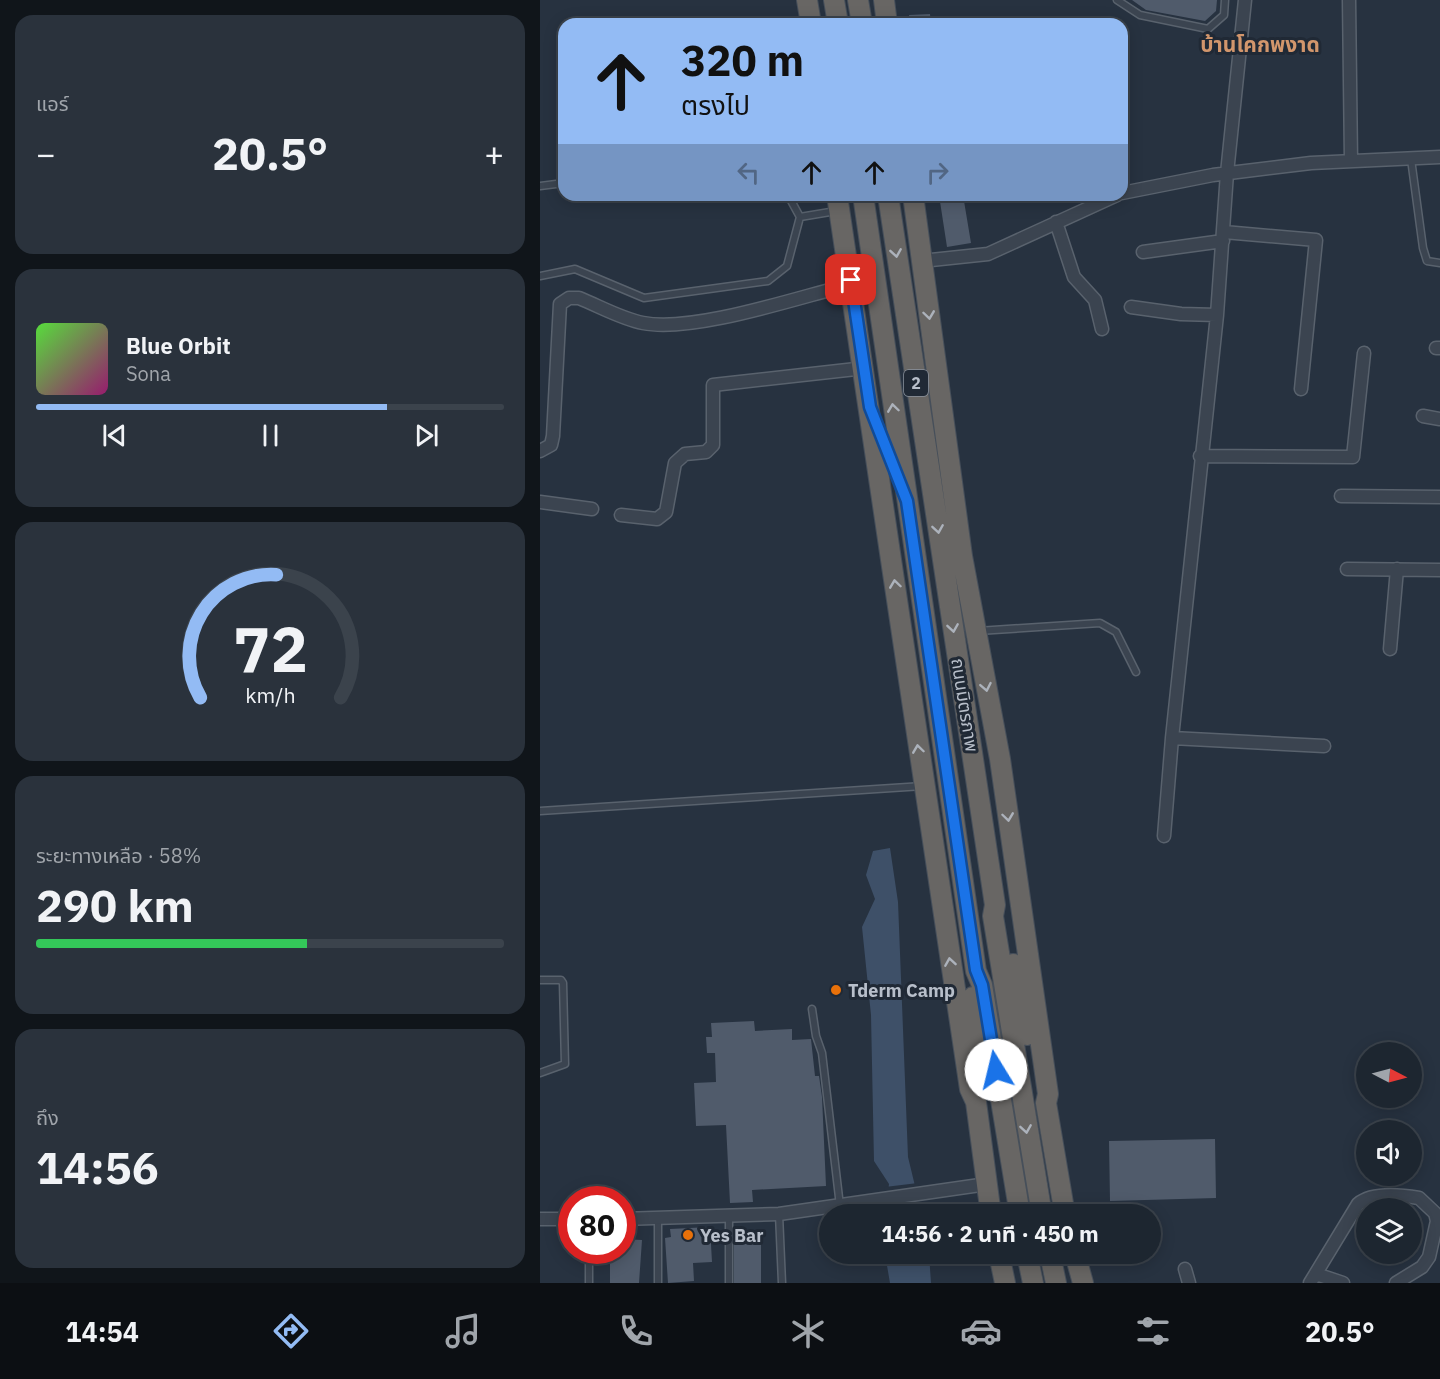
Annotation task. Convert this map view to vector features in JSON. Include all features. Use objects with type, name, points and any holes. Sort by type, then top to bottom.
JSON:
[{"type":"highway","points":[[807,0],[810,18]]},
{"type":"highway","points":[[834,0],[837,18]]},
{"type":"highway","points":[[858,0],[861,18]]},
{"type":"highway","points":[[884,0],[886,18]]},
{"type":"highway","name":"ถนนมิตรภาพ","points":[[863,201],[976,970],[982,985],[1018,1204]]},
{"type":"highway","name":"ถนนมิตรภาพ","points":[[889,201],[995,905],[993,916],[1040,1204]]},
{"type":"highway","name":"ถนนมิตรภาพ","points":[[914,201],[939,391],[975,631],[992,720],[1048,1094],[1046,1103]]},
{"type":"highway","points":[[838,202],[865,369],[923,786],[970,1089],[976,1102],[990,1204]]},
{"type":"highway","points":[[934,499],[939,391]]},
{"type":"highway","points":[[870,407],[907,501]]},
{"type":"highway","points":[[995,905],[1003,916],[1039,1095],[1046,1103],[1063,1204]]},
{"type":"highway","points":[[976,970],[972,987],[979,1088],[976,1102]]},
{"type":"highway","points":[[1001,1264],[1005,1283]]},
{"type":"highway","points":[[1029,1264],[1033,1283]]},
{"type":"highway","points":[[1052,1264],[1056,1283]]},
{"type":"highway","points":[[1078,1264],[1083,1283]]},
{"type":"street","points":[[1164,836],[1200,456],[1217,315],[1227,173],[1245,0]]},
{"type":"street","points":[[1349,0],[1351,160]]},
{"type":"street","points":[[1128,192],[1227,173],[1351,160],[1440,157]]},
{"type":"street","points":[[931,260],[988,255],[1103,201]]},
{"type":"street","points":[[1056,222],[1074,277],[1095,300],[1102,329]]},
{"type":"street","points":[[1143,252],[1223,236],[1316,240],[1301,389]]},
{"type":"street","points":[[540,451],[551,445],[553,436],[560,304],[568,298],[579,298],[642,323],[666,325],[695,322],[852,284]]},
{"type":"street","points":[[1131,307],[1181,314],[1217,315]]},
{"type":"street","points":[[1200,456],[1353,457],[1364,353]]},
{"type":"street","points":[[621,515],[657,519],[666,512],[675,463],[685,454],[706,452],[713,445],[713,385],[865,369]]},
{"type":"street","points":[[1423,416],[1440,419]]},
{"type":"street","points":[[1341,496],[1440,497]]},
{"type":"street","points":[[540,502],[592,509]]},
{"type":"street","points":[[1347,569],[1440,570]]},
{"type":"street","points":[[1390,649],[1397,569]]},
{"type":"street","points":[[1172,738],[1324,746]]},
{"type":"street","points":[[853,1204],[987,1184]]},
{"type":"street","points":[[1343,1283],[1314,1279],[1358,1204],[1372,1197],[1419,1198],[1435,1213],[1437,1221],[1429,1257],[1422,1267],[1396,1283]]},
{"type":"street","points":[[636,1219],[779,1214],[819,1209]]},
{"type":"street","points":[[540,1219],[558,1219]]},
{"type":"street","points":[[1185,1269],[1189,1283]]},
{"type":"lane","points":[[1117,0],[1140,15],[1208,29],[1224,15],[1225,0]]},
{"type":"lane","points":[[1412,158],[1423,248],[1427,261],[1440,263]]},
{"type":"lane","points":[[540,186],[558,184]]},
{"type":"lane","points":[[540,276],[575,269],[644,298],[768,280],[787,266],[800,217],[791,201]]},
{"type":"lane","points":[[800,217],[838,202]]},
{"type":"lane","points":[[975,631],[1100,623],[1116,632],[1136,672]]},
{"type":"lane","points":[[540,811],[923,786]]},
{"type":"lane","points":[[540,980],[561,980],[563,983],[565,1064],[540,1073]]},
{"type":"lane","points":[[812,1009],[816,1036],[822,1053],[840,1204]]},
{"type":"lane","points":[[779,1214],[782,1283]]},
{"type":"lane","points":[[729,1216],[729,1283]]},
{"type":"lane","points":[[658,1219],[658,1283]]},
{"type":"lane","points":[[589,1264],[589,1283]]},
{"type":"water","points":[[890,848],[898,902],[908,1157],[919,1204],[886,1204],[889,1184],[874,1161],[871,1015],[862,927],[875,899],[866,875],[873,851]]},
{"type":"water","points":[[887,1264],[930,1264],[931,1283],[890,1283]]},
{"type":"pier","points":[[918,1183],[923,1204],[883,1204],[885,1187]]},
{"type":"building","points":[[1132,0],[1217,0],[1216,11],[1205,21],[1146,10]]},
{"type":"building","points":[[930,14],[930,18],[909,18],[909,15]]},
{"type":"building","points":[[940,201],[964,201],[971,243],[947,247]]},
{"type":"building","points":[[754,1021],[755,1031],[792,1029],[792,1040],[811,1039],[815,1076],[819,1076],[822,1097],[826,1186],[752,1190],[753,1202],[730,1203],[726,1125],[696,1126],[694,1083],[716,1082],[715,1053],[707,1053],[706,1037],[712,1037],[711,1023]]},
{"type":"building","points":[[1215,1139],[1216,1198],[1110,1201],[1109,1141]]},
{"type":"building","points":[[710,1227],[712,1262],[693,1263],[694,1281],[668,1283],[665,1238],[671,1237],[670,1229]]},
{"type":"building","points":[[734,1238],[761,1238],[761,1283],[734,1283]]},
{"type":"building","points":[[636,1240],[642,1240],[639,1283],[610,1283],[610,1264],[636,1264]]},
{"type":"place","name":"Tderm Camp","points":[[836,990]]},
{"type":"place","name":"Yes Bar","points":[[688,1235]]},
{"type":"district","name":"บ้านโคกพงาด","points":[[1260,44]]},
{"type":"route","points":[[851,280],[870,407],[907,501],[976,970],[982,985],[996,1070]]}]
